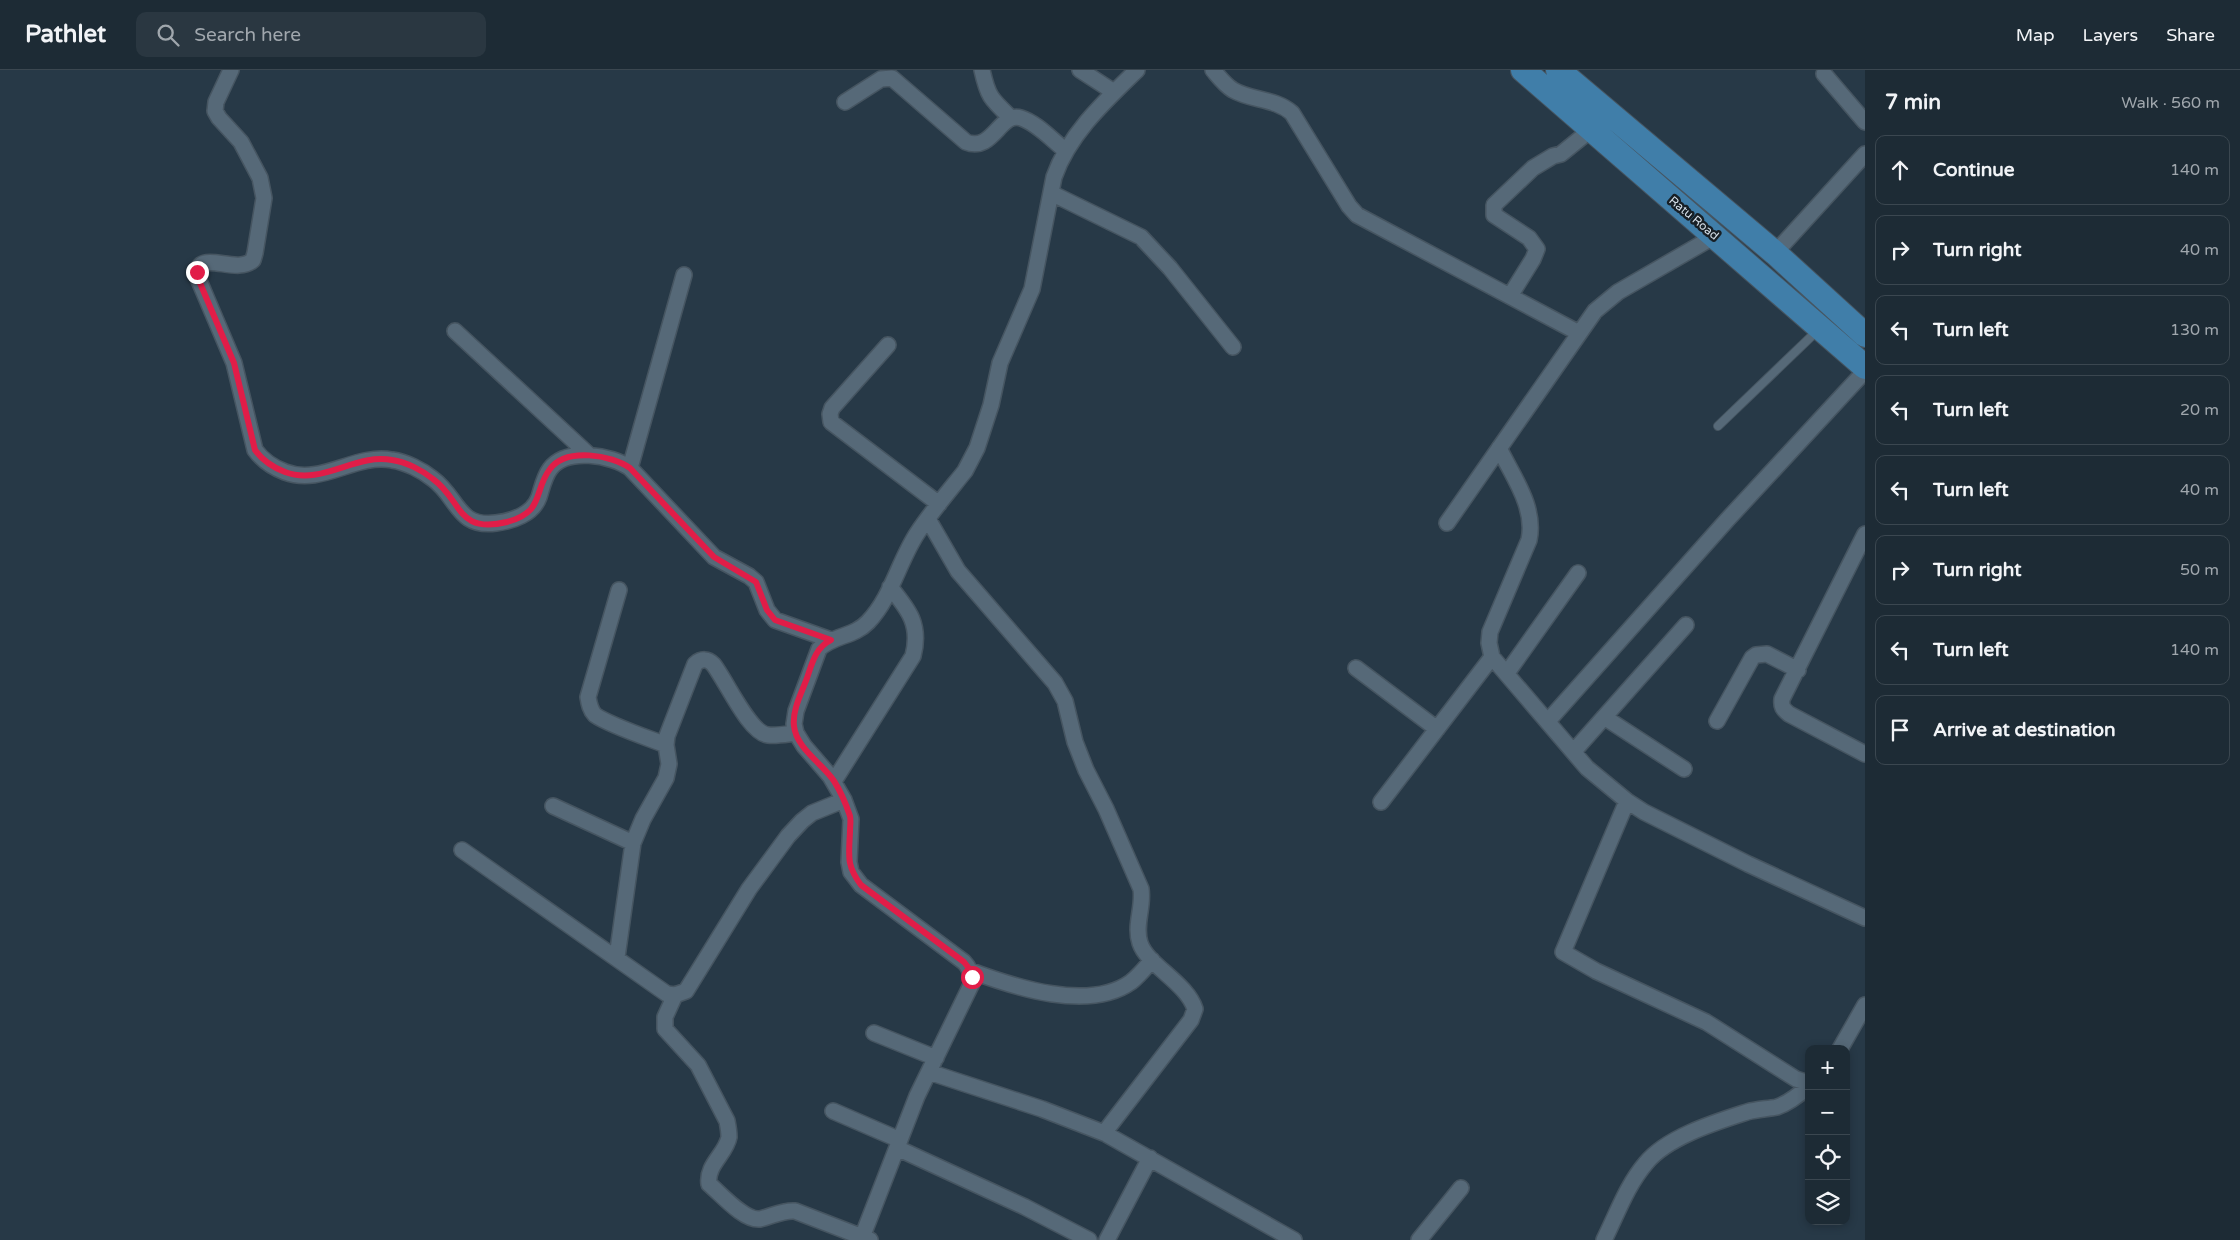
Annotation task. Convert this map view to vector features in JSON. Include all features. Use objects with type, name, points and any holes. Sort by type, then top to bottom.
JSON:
[{"type":"main road","name":"Ratu Road","points":[[1523,70],[1865,367]]},
{"type":"main road","name":"Ratu Road","points":[[1558,70],[1609,115],[1775,253],[1865,335]]},
{"type":"street","points":[[231,70],[216,102],[215,111],[241,142],[260,178],[264,198],[254,260],[243,266],[211,262],[202,263],[197,276],[234,363],[255,450],[262,460],[296,476],[317,476],[371,460],[391,459],[434,479],[466,518],[475,523],[485,524],[509,521],[521,516],[532,508],[539,498],[550,468],[557,462],[572,456],[608,457],[622,462],[630,468],[714,557],[756,582],[767,610],[775,620],[831,640]]},
{"type":"street","points":[[982,70],[990,98],[1011,118]]},
{"type":"street","points":[[1080,70],[1114,92]]},
{"type":"street","points":[[675,995],[665,1017],[665,1028],[698,1065],[728,1126],[728,1137],[711,1170],[708,1178],[709,1184],[742,1214],[751,1218],[762,1218],[786,1210],[795,1210],[864,1239],[898,1144],[929,1072],[972,982],[971,971],[964,962],[861,885],[851,872],[849,862],[851,819],[834,781],[804,746],[796,733],[794,724],[796,711],[812,663],[819,649],[831,640],[861,628],[880,607],[899,564],[918,532],[965,472],[977,448],[992,404],[1000,364],[1032,289],[1054,176],[1065,150],[1114,92],[1137,70]]},
{"type":"street","points":[[1213,70],[1232,90],[1245,96],[1280,105],[1292,113],[1349,206],[1357,215],[1579,333]]},
{"type":"street","points":[[1824,74],[1865,122]]},
{"type":"street","points":[[845,102],[881,79],[892,78],[966,142],[980,144],[989,139],[1011,118],[1020,117],[1029,121],[1065,150]]},
{"type":"street","points":[[1510,296],[1533,259],[1537,249],[1529,238],[1494,215],[1494,205],[1533,168],[1553,156],[1561,154],[1609,115]]},
{"type":"street","points":[[1775,253],[1865,154]]},
{"type":"street","points":[[1051,193],[1141,237],[1170,268],[1233,347]]},
{"type":"street","points":[[1447,523],[1595,311],[1618,292],[1715,236]]},
{"type":"street","points":[[630,468],[684,275]]},
{"type":"street","points":[[455,331],[589,455]]},
{"type":"street","points":[[888,345],[832,408],[830,414],[831,422],[939,504]]},
{"type":"street","points":[[1548,721],[1727,520],[1865,371]]},
{"type":"street","points":[[1499,448],[1529,508],[1531,532],[1530,540],[1490,632],[1489,643],[1492,657],[1595,776],[1627,801],[1644,812],[1748,864],[1865,918]]},
{"type":"street","points":[[928,519],[958,571],[1055,683],[1065,701],[1075,742],[1086,770],[1106,809],[1141,889],[1143,902],[1138,935],[1143,949],[1188,996],[1195,1009],[1194,1015],[1104,1133]]},
{"type":"street","points":[[1865,534],[1782,699],[1783,709],[1789,714],[1865,754]]},
{"type":"street","points":[[1507,673],[1578,573]]},
{"type":"street","points":[[834,781],[913,656],[916,644],[912,618],[908,608],[890,587]]},
{"type":"street","points":[[619,590],[588,697],[589,707],[595,714],[601,717],[666,745]]},
{"type":"street","points":[[1574,751],[1686,625]]},
{"type":"street","points":[[1717,721],[1756,654],[1767,654],[1798,670]]},
{"type":"street","points":[[1381,802],[1492,657]]},
{"type":"street","points":[[617,957],[633,843],[643,819],[666,778],[669,764],[666,745],[695,664],[704,659],[709,660],[718,670],[746,715],[760,733],[767,735],[796,733]]},
{"type":"street","points":[[1356,668],[1437,729]]},
{"type":"street","points":[[1604,717],[1684,769]]},
{"type":"street","points":[[462,850],[668,994],[675,995],[686,990],[749,889],[788,836],[802,821],[812,814],[844,800]]},
{"type":"street","points":[[1627,801],[1563,952],[1596,971],[1706,1022],[1796,1080],[1805,1083]]},
{"type":"street","points":[[553,806],[633,843]]},
{"type":"street","points":[[971,971],[1030,990],[1080,996],[1113,990],[1131,982],[1152,960]]},
{"type":"street","points":[[1842,1045],[1865,1005]]},
{"type":"street","points":[[874,1033],[936,1058]]},
{"type":"street","points":[[929,1072],[1104,1133],[1294,1240]]},
{"type":"street","points":[[1604,1240],[1633,1180],[1646,1162],[1659,1152],[1680,1138],[1720,1121],[1756,1110],[1778,1107],[1797,1097],[1805,1088]]},
{"type":"street","points":[[833,1110],[1089,1240]]},
{"type":"street","points":[[1107,1240],[1150,1158]]},
{"type":"street","points":[[1419,1240],[1461,1188]]},
{"type":"lane","points":[[1718,426],[1821,328]]},
{"type":"route","points":[[197,272],[197,276],[234,363],[255,450],[262,460],[296,476],[317,476],[371,460],[391,459],[407,464],[434,479],[466,518],[475,523],[496,524],[521,516],[532,508],[539,498],[542,485],[550,468],[557,462],[572,456],[608,457],[622,462],[630,468],[714,557],[749,576],[756,582],[767,610],[775,620],[831,640],[819,649],[812,663],[796,711],[794,724],[796,733],[804,746],[834,781],[844,800],[851,819],[849,862],[851,872],[861,885],[964,962],[971,971],[972,977]]}]
